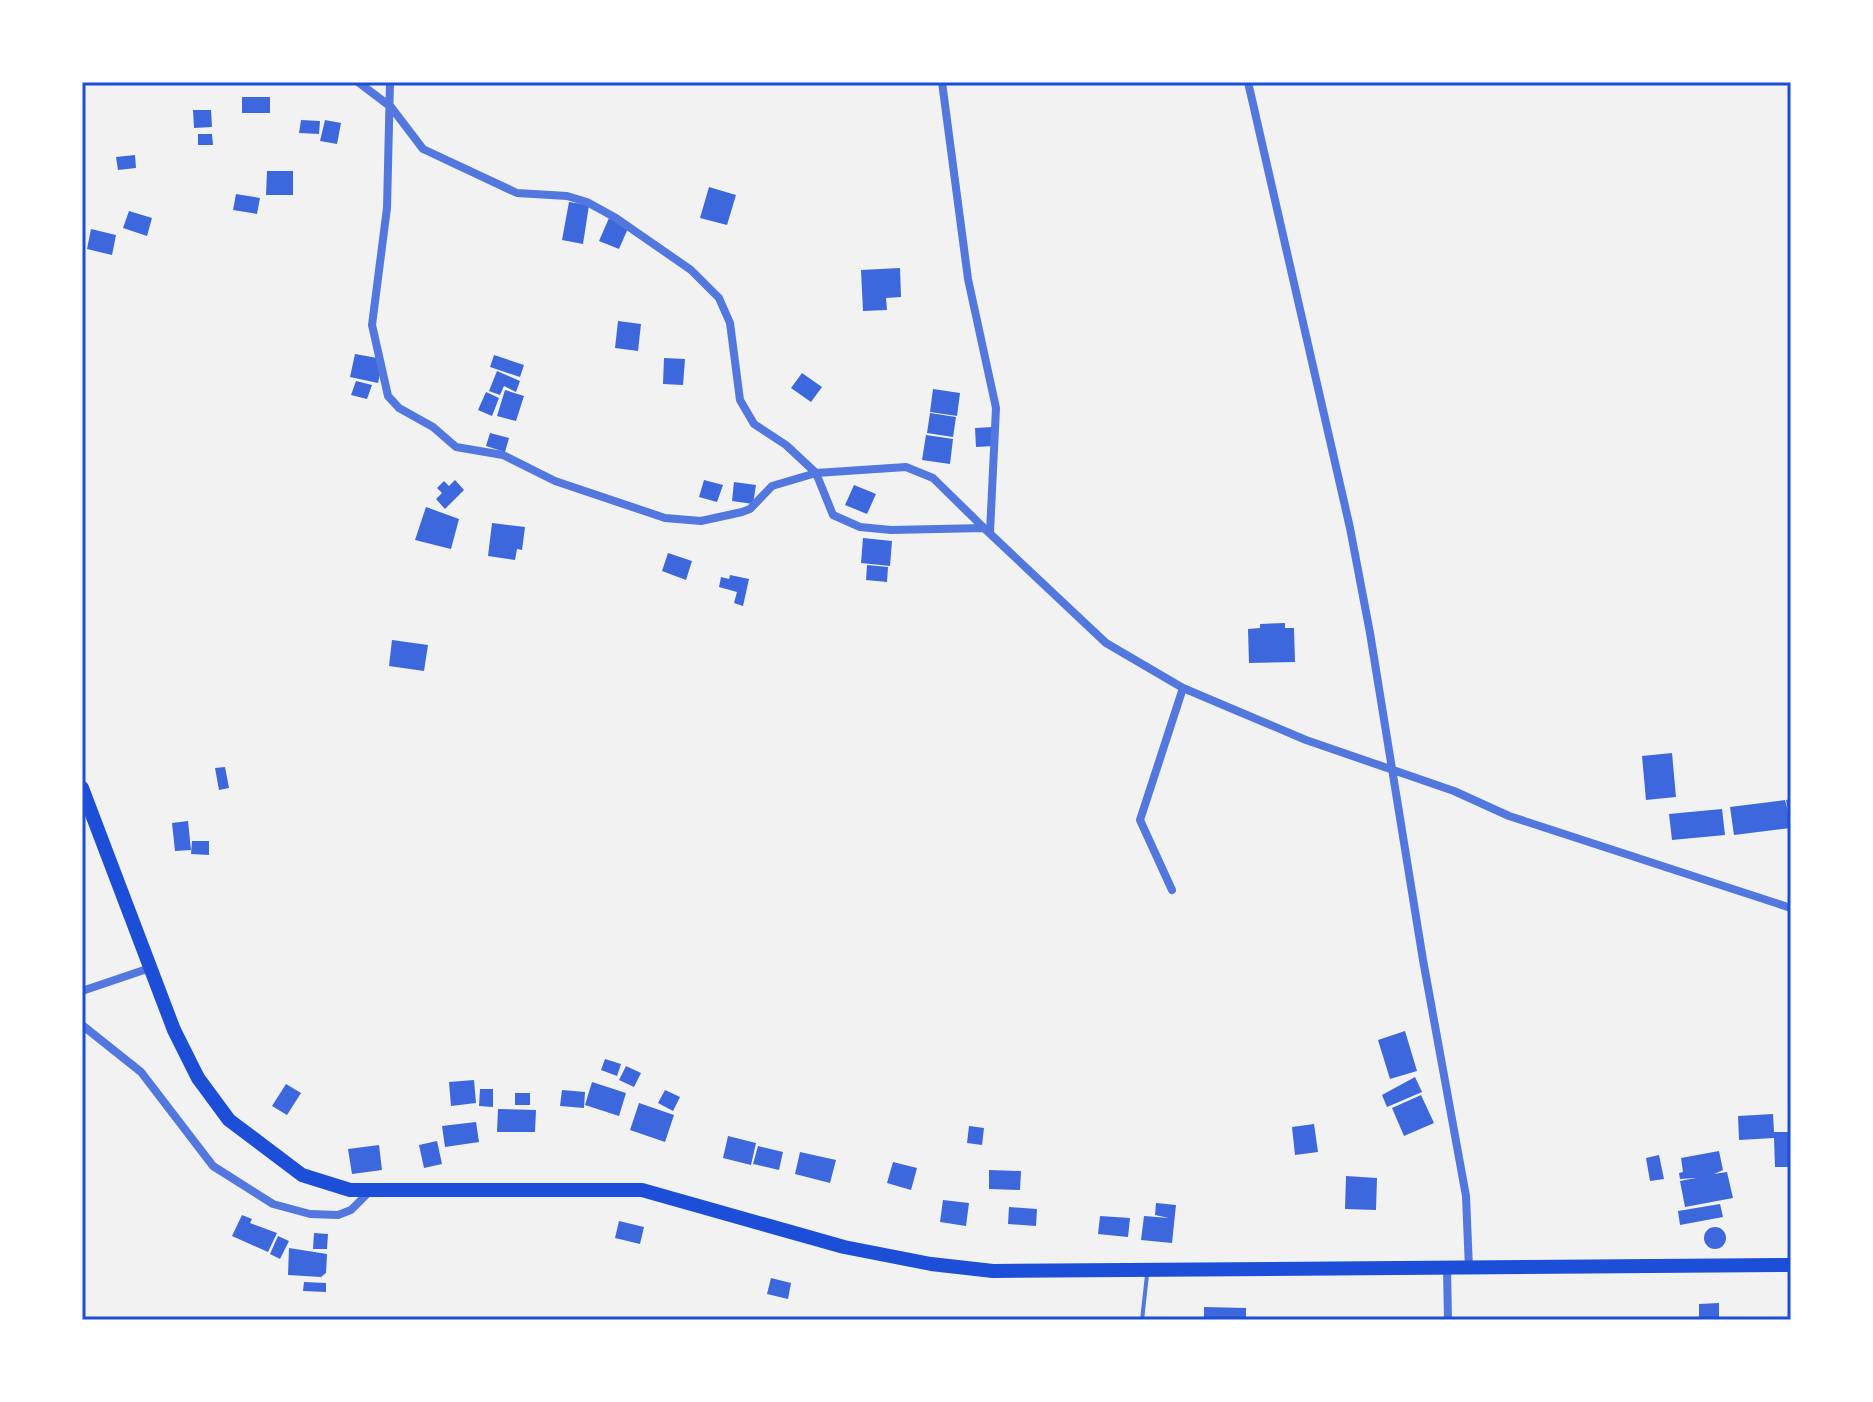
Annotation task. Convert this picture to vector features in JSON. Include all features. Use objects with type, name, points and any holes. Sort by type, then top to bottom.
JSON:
[{"type":"highway","points":[[82,788],[183,1051],[229,1120],[302,1175],[335,1188],[370,1191],[642,1190],[844,1247],[931,1264],[993,1271],[1791,1265]]},
{"type":"street","points":[[358,82],[391,107],[423,149],[517,193],[567,196],[587,202],[616,218],[691,270],[719,298],[730,323],[740,400],[754,424],[786,445],[816,473],[833,515],[841,521],[860,527],[926,532],[987,530]]},
{"type":"street","points":[[390,82],[387,208],[372,325],[388,396],[399,408],[433,427],[456,447],[503,455],[555,481],[649,514],[682,521],[701,521],[750,509],[772,486],[816,473],[890,467],[917,469],[952,494],[1106,643],[1183,688],[1306,740],[1392,767],[1522,821],[1791,908]]},
{"type":"street","points":[[942,82],[968,279],[996,408],[987,530]]},
{"type":"street","points":[[1248,82],[1350,528],[1466,1196],[1469,1269]]},
{"type":"street","points":[[1172,890],[1140,820],[1183,688]]},
{"type":"street","points":[[82,991],[150,968]]},
{"type":"street","points":[[82,1025],[141,1072],[213,1166],[273,1204],[310,1214],[338,1215],[351,1210],[370,1191]]},
{"type":"street","points":[[1447,1269],[1448,1320]]},
{"type":"lane","points":[[1142,1320],[1147,1272]]},
{"type":"building","points":[[242,97],[270,97],[270,113],[242,113]]},
{"type":"building","points":[[193,110],[211,110],[212,127],[194,128]]},
{"type":"building","points":[[301,120],[320,121],[319,134],[299,133]]},
{"type":"building","points":[[325,120],[341,123],[337,144],[320,141]]},
{"type":"building","points":[[198,134],[212,134],[213,145],[198,145]]},
{"type":"building","points":[[135,155],[136,168],[118,170],[116,157]]},
{"type":"building","points":[[267,171],[293,171],[293,195],[266,195]]},
{"type":"building","points":[[709,187],[736,195],[727,225],[700,218]]},
{"type":"building","points":[[236,194],[260,198],[257,214],[233,210]]},
{"type":"building","points":[[569,202],[589,205],[583,244],[562,240]]},
{"type":"building","points":[[129,211],[152,218],[147,236],[123,228]]},
{"type":"building","points":[[609,218],[629,226],[619,249],[599,241]]},
{"type":"building","points":[[91,229],[116,235],[112,255],[87,249]]},
{"type":"building","points":[[900,268],[901,297],[886,298],[887,310],[863,311],[861,270]]},
{"type":"building","points":[[618,321],[641,324],[638,351],[615,348]]},
{"type":"building","points":[[355,354],[383,359],[378,383],[350,377]]},
{"type":"building","points":[[494,355],[524,365],[520,377],[490,367]]},
{"type":"building","points":[[664,358],[685,359],[683,385],[663,384]]},
{"type":"building","points":[[497,371],[520,381],[516,392],[504,386],[500,395],[489,391]]},
{"type":"building","points":[[802,373],[822,387],[811,402],[791,388]]},
{"type":"building","points":[[356,381],[372,385],[367,399],[351,395]]},
{"type":"building","points":[[933,389],[960,393],[957,416],[930,412]]},
{"type":"building","points":[[505,390],[524,396],[516,421],[497,416]]},
{"type":"building","points":[[486,392],[499,398],[492,416],[478,410]]},
{"type":"building","points":[[930,413],[956,417],[953,437],[927,433]]},
{"type":"building","points":[[993,427],[994,446],[976,447],[975,428]]},
{"type":"building","points":[[490,433],[509,438],[505,452],[486,446]]},
{"type":"building","points":[[926,435],[953,439],[950,464],[922,460]]},
{"type":"building","points":[[455,480],[464,490],[445,509],[436,499],[442,493],[437,488],[444,481],[449,486]]},
{"type":"building","points":[[704,480],[723,485],[717,502],[699,497]]},
{"type":"building","points":[[734,482],[756,485],[753,504],[732,501]]},
{"type":"building","points":[[854,485],[876,494],[867,514],[845,505]]},
{"type":"building","points":[[426,507],[459,519],[451,549],[415,540]]},
{"type":"building","points":[[492,523],[525,527],[522,550],[517,549],[515,560],[488,556]]},
{"type":"building","points":[[863,538],[892,541],[890,566],[861,563]]},
{"type":"building","points":[[668,553],[692,561],[686,580],[662,571]]},
{"type":"building","points":[[867,565],[888,567],[887,582],[866,580]]},
{"type":"building","points":[[730,575],[749,579],[743,606],[734,603],[737,592],[719,587],[721,577],[729,579]]},
{"type":"building","points":[[1285,623],[1285,628],[1294,628],[1295,662],[1249,663],[1248,629],[1260,628],[1260,624]]},
{"type":"building","points":[[392,640],[428,645],[424,671],[389,666]]},
{"type":"building","points":[[1672,753],[1676,797],[1646,800],[1642,756]]},
{"type":"building","points":[[225,767],[229,788],[219,790],[215,768]]},
{"type":"building","points":[[1791,799],[1791,828],[1734,835],[1730,807],[1785,800],[1788,811],[1786,800]]},
{"type":"building","points":[[1722,809],[1725,835],[1672,840],[1669,814]]},
{"type":"building","points":[[188,821],[191,850],[175,851],[172,823]]},
{"type":"building","points":[[192,841],[209,841],[209,855],[191,854]]},
{"type":"building","points":[[1405,1031],[1417,1071],[1390,1079],[1378,1040]]},
{"type":"building","points":[[605,1059],[621,1064],[617,1076],[601,1070]]},
{"type":"building","points":[[626,1066],[641,1073],[634,1087],[619,1080]]},
{"type":"building","points":[[1415,1077],[1422,1092],[1387,1107],[1382,1095]]},
{"type":"building","points":[[474,1080],[476,1103],[451,1106],[449,1082]]},
{"type":"building","points":[[592,1082],[626,1093],[619,1116],[585,1105]]},
{"type":"building","points":[[286,1084],[301,1093],[287,1115],[272,1106]]},
{"type":"building","points":[[480,1089],[493,1089],[493,1107],[479,1106]]},
{"type":"building","points":[[562,1090],[585,1092],[584,1108],[560,1106]]},
{"type":"building","points":[[665,1090],[680,1097],[673,1111],[658,1103]]},
{"type":"building","points":[[515,1093],[530,1093],[530,1105],[515,1105]]},
{"type":"building","points":[[1421,1095],[1434,1123],[1404,1136],[1392,1108]]},
{"type":"building","points":[[639,1103],[674,1115],[665,1142],[630,1130]]},
{"type":"building","points":[[498,1109],[536,1110],[535,1132],[497,1132]]},
{"type":"building","points":[[1773,1114],[1774,1132],[1791,1132],[1791,1167],[1775,1167],[1774,1138],[1739,1140],[1738,1116]]},
{"type":"building","points":[[476,1122],[479,1142],[445,1147],[442,1126]]},
{"type":"building","points":[[1314,1124],[1318,1152],[1295,1155],[1292,1127]]},
{"type":"building","points":[[969,1126],[984,1128],[982,1145],[967,1143]]},
{"type":"building","points":[[728,1136],[756,1143],[751,1165],[723,1158]]},
{"type":"building","points":[[437,1141],[442,1164],[424,1168],[419,1145]]},
{"type":"building","points":[[379,1145],[382,1170],[352,1174],[348,1149]]},
{"type":"building","points":[[758,1146],[783,1152],[779,1170],[753,1164]]},
{"type":"building","points":[[1719,1151],[1723,1170],[1714,1174],[1727,1172],[1733,1198],[1685,1207],[1680,1181],[1696,1178],[1680,1179],[1679,1173],[1683,1172],[1681,1158]]},
{"type":"building","points":[[800,1152],[836,1160],[830,1183],[795,1174]]},
{"type":"building","points":[[1659,1155],[1664,1179],[1650,1181],[1646,1158]]},
{"type":"building","points":[[893,1162],[917,1168],[911,1190],[887,1183]]},
{"type":"building","points":[[989,1170],[1021,1171],[1020,1190],[989,1189]]},
{"type":"building","points":[[1346,1176],[1377,1178],[1376,1210],[1345,1209]]},
{"type":"building","points":[[943,1200],[969,1203],[966,1226],[940,1222]]},
{"type":"building","points":[[1156,1203],[1176,1205],[1172,1243],[1141,1240],[1144,1216],[1169,1218],[1155,1215]]},
{"type":"building","points":[[1720,1204],[1723,1217],[1680,1225],[1678,1211]]},
{"type":"building","points":[[1009,1207],[1037,1209],[1036,1226],[1008,1224]]},
{"type":"building","points":[[242,1215],[252,1219],[250,1223],[277,1233],[268,1252],[232,1236]]},
{"type":"building","points":[[1100,1216],[1130,1218],[1128,1237],[1098,1234]]},
{"type":"building","points":[[619,1221],[644,1227],[640,1244],[615,1238]]},
{"type":"building","points":[[1715,1227],[1723,1230],[1726,1238],[1723,1246],[1715,1249],[1707,1246],[1704,1238],[1707,1230]]},
{"type":"building","points":[[314,1233],[328,1234],[327,1249],[313,1249]]},
{"type":"building","points":[[278,1236],[289,1241],[280,1259],[270,1254]]},
{"type":"building","points":[[289,1248],[327,1254],[326,1273],[321,1277],[288,1275]]},
{"type":"building","points":[[771,1278],[791,1283],[788,1299],[767,1294]]},
{"type":"building","points":[[304,1282],[326,1283],[326,1292],[303,1291]]},
{"type":"building","points":[[1719,1303],[1719,1320],[1699,1320],[1699,1304]]},
{"type":"building","points":[[1204,1307],[1246,1308],[1246,1320],[1204,1320]]}]
